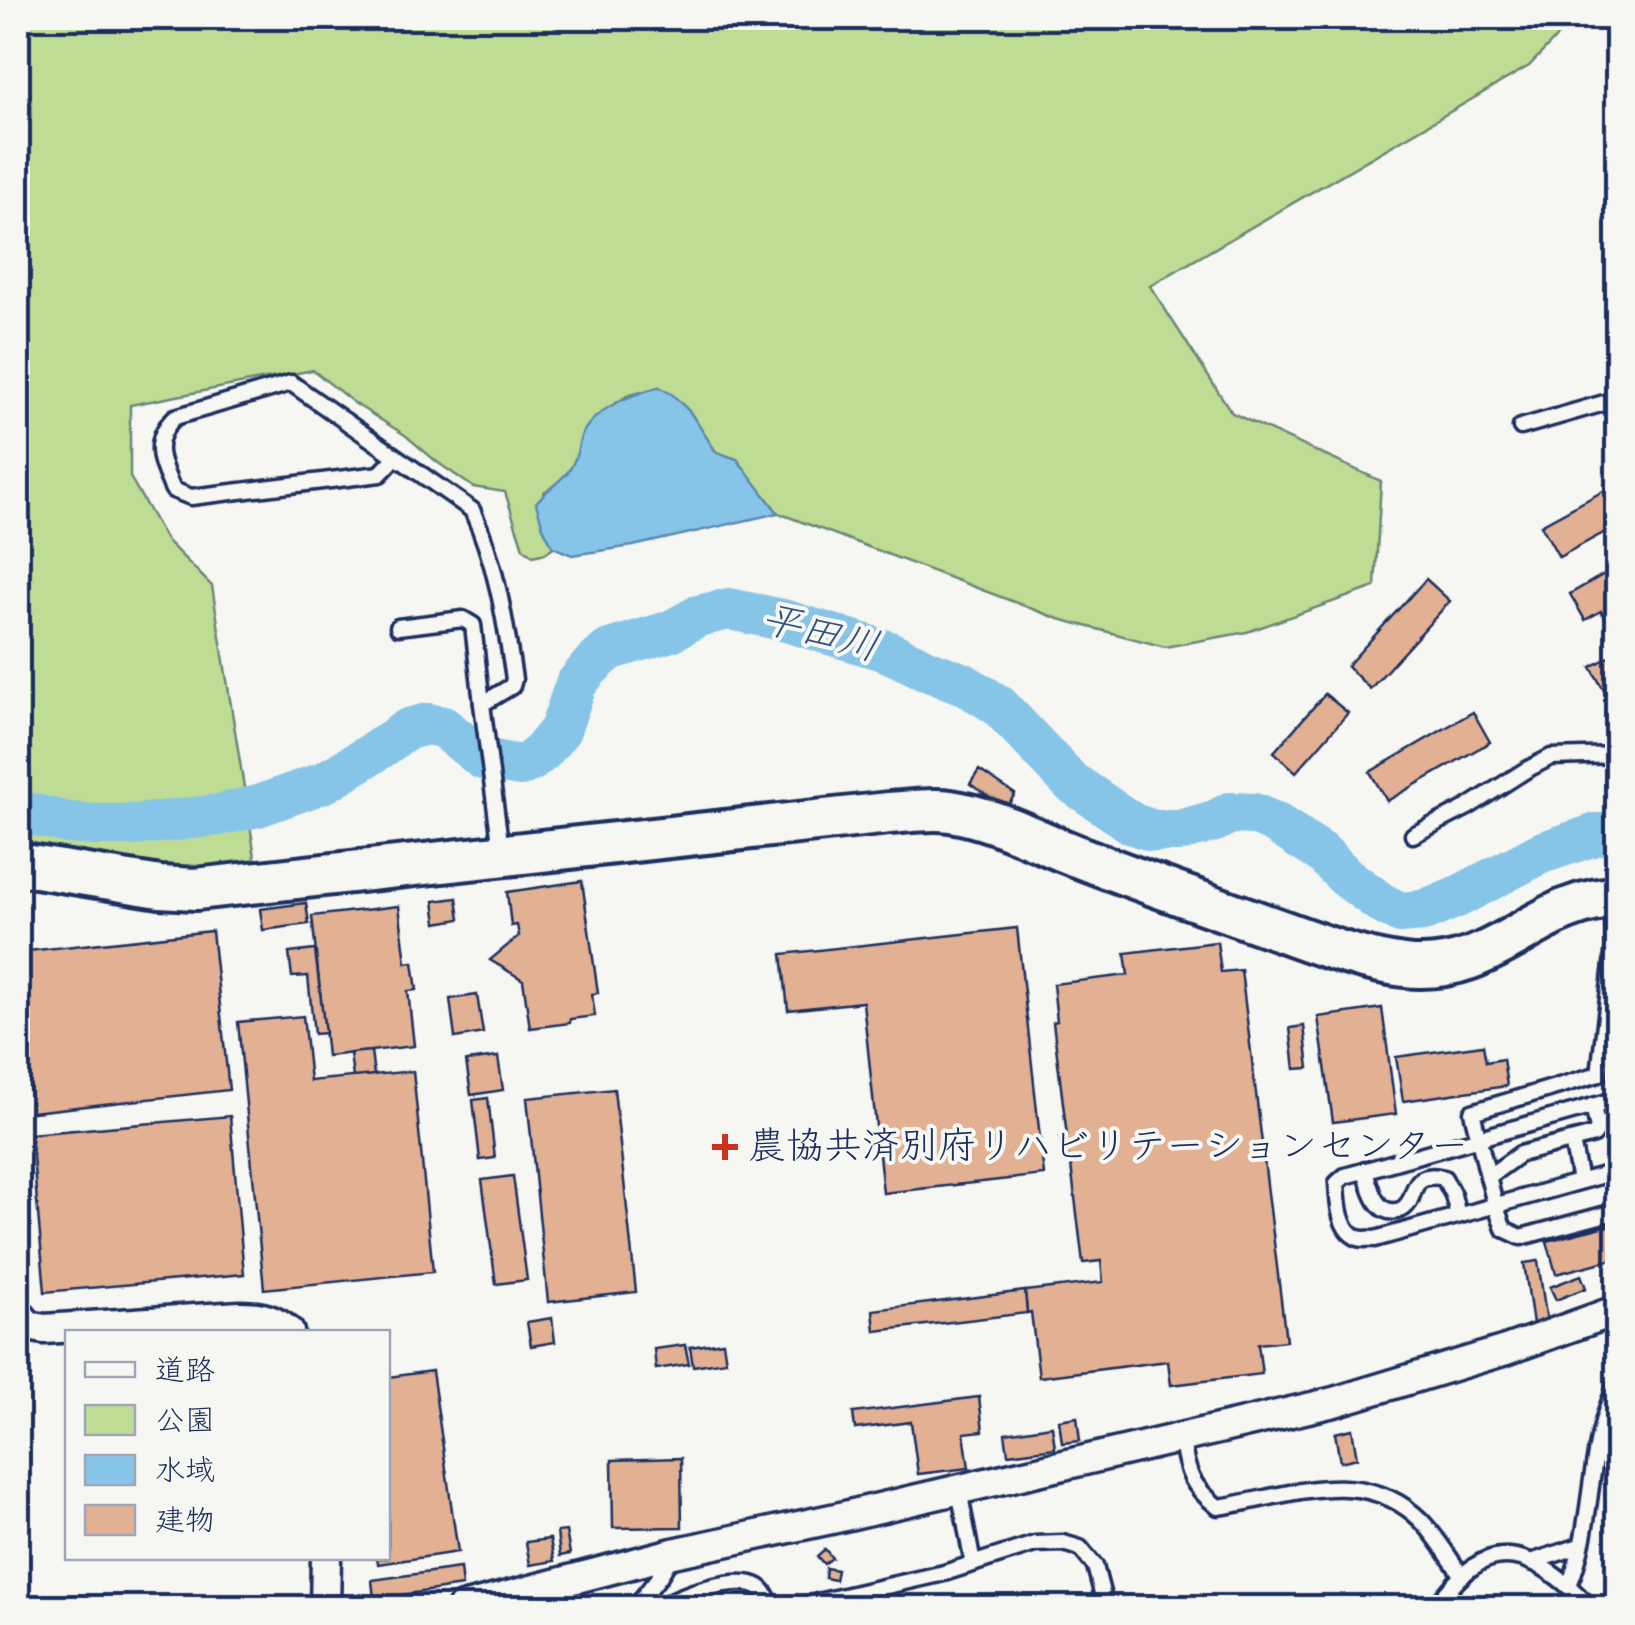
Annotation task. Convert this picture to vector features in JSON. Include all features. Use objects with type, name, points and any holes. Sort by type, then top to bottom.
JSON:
[{"type":"street","points":[[18,864],[160,887],[196,889],[501,850],[947,810],[1003,824],[1044,845],[1356,957],[1428,968],[1476,958],[1565,908],[1615,898]]},
{"type":"street","points":[[462,1608],[673,1554],[1334,1402],[1618,1310]]},
{"type":"street","points":[[18,1313],[30,1326],[44,1329],[240,1316],[267,1319],[286,1330]]},
{"type":"street","points":[[325,1608],[326,1560]]},
{"type":"lane","points":[[396,457],[380,474],[191,497],[173,490],[159,446],[164,428],[175,417],[291,384],[396,457],[472,510],[484,535],[501,599],[514,679],[512,686],[483,711]]},
{"type":"lane","points":[[1520,427],[1618,399]]},
{"type":"lane","points":[[398,627],[463,619],[472,626],[501,850]]},
{"type":"lane","points":[[1413,836],[1550,757],[1618,756]]},
{"type":"lane","points":[[1615,898],[1614,947],[1599,1074],[1472,1112],[1504,1229],[1522,1237],[1618,1210]]},
{"type":"lane","points":[[1617,1103],[1593,1106],[1346,1176],[1338,1183],[1338,1201],[1344,1226],[1358,1238],[1375,1238],[1618,1171]]},
{"type":"lane","points":[[1488,1176],[1520,1154],[1594,1135],[1598,1128],[1593,1106]]},
{"type":"lane","points":[[1572,1141],[1580,1181]]},
{"type":"lane","points":[[1365,1170],[1380,1207],[1390,1212],[1407,1205],[1422,1178],[1444,1178],[1458,1215]]},
{"type":"lane","points":[[1569,1584],[1579,1560],[1601,1424],[1618,1382]]},
{"type":"lane","points":[[1181,1438],[1188,1472],[1199,1492],[1218,1508],[1313,1488],[1351,1487],[1394,1499],[1417,1516],[1462,1576]]},
{"type":"lane","points":[[959,1490],[973,1564]]},
{"type":"lane","points":[[792,1608],[973,1564],[1035,1544],[1063,1543],[1080,1548],[1095,1566],[1106,1608]]},
{"type":"lane","points":[[1532,1562],[1580,1546]]},
{"type":"lane","points":[[634,1608],[673,1554]]},
{"type":"lane","points":[[1434,1608],[1476,1564],[1499,1555],[1523,1557],[1545,1568],[1569,1584],[1591,1608]]},
{"type":"lane","points":[[660,1608],[684,1595],[747,1582],[766,1594],[772,1608]]},
{"type":"green space","points":[[18,18],[1575,18],[1529,66],[1150,286],[1232,413],[1381,481],[1375,587],[1247,632],[1165,647],[1059,619],[778,513],[737,459],[716,452],[690,412],[659,387],[627,396],[582,433],[578,458],[562,481],[544,492],[543,527],[553,547],[533,556],[523,548],[505,492],[473,487],[313,370],[130,405],[130,477],[166,540],[212,586],[257,869],[180,878],[18,853]]},
{"type":"water","points":[[659,387],[690,412],[716,452],[737,459],[778,513],[633,546],[572,555],[553,547],[536,503],[570,469],[583,432],[607,408]]},
{"type":"building","points":[[1618,483],[1618,525],[1559,557],[1541,525]]},
{"type":"building","points":[[1618,566],[1618,609],[1605,617],[1601,611],[1585,620],[1570,594]]},
{"type":"building","points":[[1426,579],[1450,601],[1370,689],[1347,666]]},
{"type":"building","points":[[1618,652],[1618,688],[1606,694],[1591,667]]},
{"type":"building","points":[[1325,694],[1348,713],[1296,772],[1274,752]]},
{"type":"building","points":[[1473,712],[1490,742],[1387,801],[1370,772]]},
{"type":"building","points":[[979,770],[1015,794],[1006,808],[970,784]]},
{"type":"building","points":[[582,881],[598,993],[592,994],[595,1016],[530,1028],[523,980],[490,960],[519,936],[517,925],[511,926],[507,892]]},
{"type":"building","points":[[457,898],[460,919],[437,923],[434,901]]},
{"type":"building","points":[[306,903],[309,924],[263,930],[260,909]]},
{"type":"building","points":[[399,906],[406,963],[413,962],[417,990],[408,991],[414,1046],[327,1056],[312,916]]},
{"type":"building","points":[[1017,928],[1044,1175],[883,1193],[863,1002],[788,1010],[782,954]]},
{"type":"building","points":[[212,931],[229,1090],[32,1112],[18,952]]},
{"type":"building","points":[[1217,942],[1221,972],[1241,970],[1286,1341],[1258,1344],[1262,1374],[1171,1385],[1168,1361],[1039,1377],[1025,1291],[1103,1282],[1101,1261],[1083,1263],[1070,1157],[1062,1158],[1060,1137],[1067,1136],[1053,1022],[1057,1021],[1053,984],[1128,975],[1125,953]]},
{"type":"building","points":[[315,950],[325,1033],[314,1034],[308,976],[292,977],[289,953]]},
{"type":"building","points":[[477,995],[483,1033],[455,1038],[450,999]]},
{"type":"building","points":[[1382,1008],[1396,1114],[1333,1122],[1318,1017]]},
{"type":"building","points":[[303,1016],[310,1081],[413,1071],[433,1272],[264,1289],[238,1022]]},
{"type":"building","points":[[1304,1026],[1309,1068],[1295,1069],[1290,1028]]},
{"type":"building","points":[[1483,1045],[1486,1062],[1503,1059],[1507,1086],[1403,1101],[1396,1057]]},
{"type":"building","points":[[371,1051],[374,1075],[353,1077],[350,1053]]},
{"type":"building","points":[[498,1057],[503,1090],[471,1095],[466,1061]]},
{"type":"building","points":[[614,1089],[636,1292],[548,1302],[527,1098]]},
{"type":"building","points":[[488,1098],[495,1158],[480,1160],[473,1100]]},
{"type":"building","points":[[230,1116],[244,1274],[45,1292],[31,1134]]},
{"type":"building","points":[[513,1176],[527,1280],[496,1284],[482,1180]]},
{"type":"building","points":[[1618,1223],[1618,1258],[1556,1274],[1547,1241]]},
{"type":"building","points":[[1538,1261],[1547,1322],[1533,1324],[1524,1263]]},
{"type":"building","points":[[1581,1275],[1586,1288],[1556,1300],[1550,1287]]},
{"type":"building","points":[[1025,1291],[1027,1313],[875,1331],[873,1310]]},
{"type":"building","points":[[552,1318],[555,1342],[531,1346],[527,1322]]},
{"type":"building","points":[[723,1342],[726,1361],[693,1366],[690,1347]]},
{"type":"building","points":[[685,1345],[689,1364],[656,1369],[654,1349]]},
{"type":"building","points":[[432,1371],[458,1552],[378,1564],[377,1560],[390,1560],[390,1377]]},
{"type":"building","points":[[979,1397],[983,1431],[964,1433],[969,1468],[918,1474],[911,1422],[855,1429],[853,1413]]},
{"type":"building","points":[[1077,1417],[1080,1441],[1062,1443],[1059,1420]]},
{"type":"building","points":[[1052,1426],[1055,1448],[1008,1454],[1005,1433]]},
{"type":"building","points":[[1352,1429],[1357,1458],[1340,1462],[1335,1433]]},
{"type":"building","points":[[681,1458],[682,1527],[613,1528],[612,1460]]},
{"type":"building","points":[[566,1531],[570,1554],[560,1556],[557,1532]]},
{"type":"building","points":[[550,1539],[554,1561],[530,1565],[526,1542]]},
{"type":"building","points":[[825,1549],[832,1558],[824,1564],[817,1556]]},
{"type":"building","points":[[460,1568],[462,1586],[374,1599],[372,1580]]},
{"type":"building","points":[[826,1568],[837,1570],[835,1580],[825,1578]]},
{"type":"waterway","name":"平田川","points":[[18,811],[95,825],[135,825],[219,815],[325,782],[408,729],[427,724],[443,727],[483,759],[520,766],[542,752],[560,730],[576,684],[609,650],[671,631],[698,616],[729,609],[783,620],[887,651],[964,684],[998,705],[1071,782],[1133,824],[1154,831],[1179,831],[1230,813],[1254,814],[1275,823],[1322,853],[1346,877],[1400,913],[1423,911],[1459,896],[1541,853],[1597,834],[1618,834]]},
{"type":"place","name":"農協共済別府リハビリテーションセンター","points":[[725,1147]]}]
